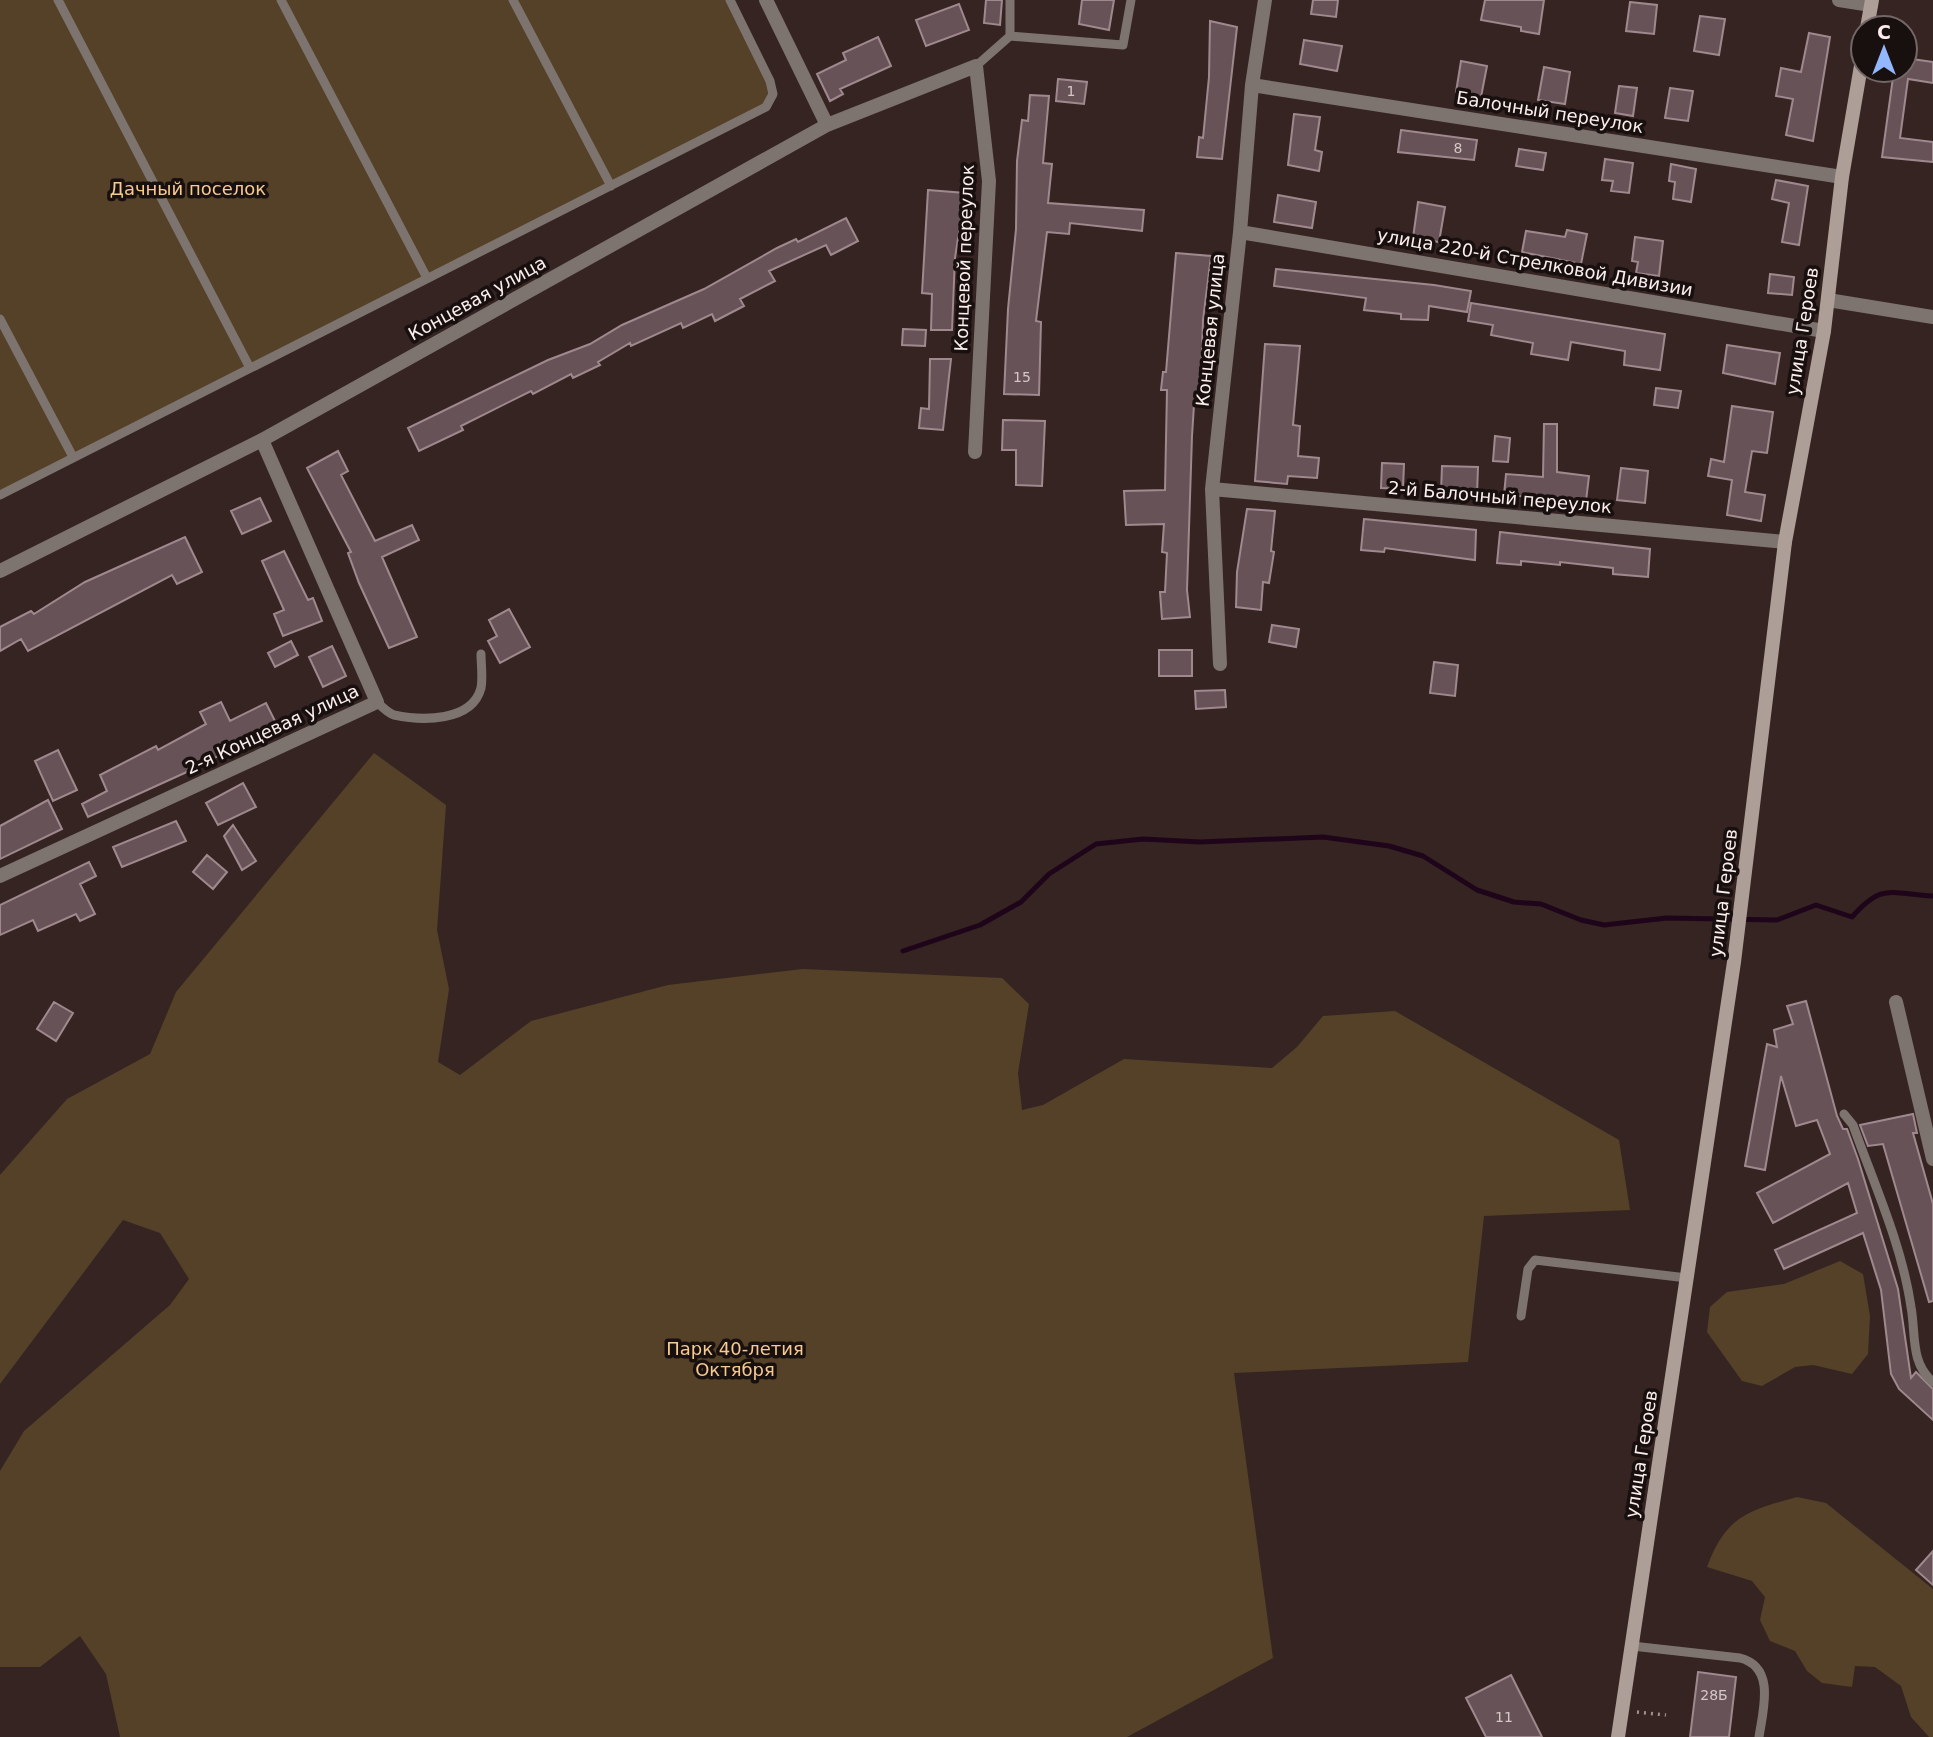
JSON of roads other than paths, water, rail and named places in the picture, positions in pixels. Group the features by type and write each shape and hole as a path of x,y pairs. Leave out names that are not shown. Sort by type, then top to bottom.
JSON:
{"street":[{"path":"766,0 827,125"},
{"name":"Концевая улица","path":"1220,664 1212,489 1240,232 1252,85 1265,0"},
{"path":"1839,0 1872,3"},
{"name":"Концевая улица","path":"0,571 262,440 827,125 976,66"},
{"name":"Концевой переулок","path":"975,452 989,181 976,66"},
{"name":"улица Героев","path":"1618,1737 1734,962 1785,542 1824,331 1842,177 1858,84"},
{"name":"Балочный переулок","path":"1252,85 1842,177"},
{"name":"улица 220-й Стрелковой Дивизии","path":"1240,232 1824,331"},
{"path":"1828,300 1933,317"},
{"name":"2-я Концевая улица","path":"0,876 377,702 262,440"},
{"name":"2-й Балочный переулок","path":"1212,489 1785,542"},
{"path":"1896,1002 1933,1159"}],"lane":[{"path":"58,0 250,368"},
{"path":"281,0 427,278"},
{"path":"513,0 611,186"},
{"path":"0,495 766,107 773,94 770,81 730,0"},
{"path":"1010,0 1010,36"},
{"path":"976,66 1010,36 1123,45 1131,0"},
{"path":"0,319 73,457"},
{"path":"377,702 392,715 437,718 460,713 472,703 481,688 481,654"},
{"path":"1844,1114 1853,1125 1894,1242 1911,1305 1917,1363 1933,1382"},
{"path":"1521,1316 1528,1269 1535,1259 1687,1278"},
{"path":"1632,1646 1740,1658 1752,1663 1765,1684 1759,1737"}],"waterway":[{"path":"903,951 980,925 1021,902 1049,874 1096,844 1143,839 1200,842 1323,837 1389,846 1423,856 1477,890 1514,902 1541,904 1581,920 1604,925 1667,918 1777,920 1816,905 1852,917 1880,894 1933,896"}],"park label":[{"name":"Дачный поселок","path":"188,188"},
{"name":"Парк 40-летия Октября","path":"735,1358"}]}
